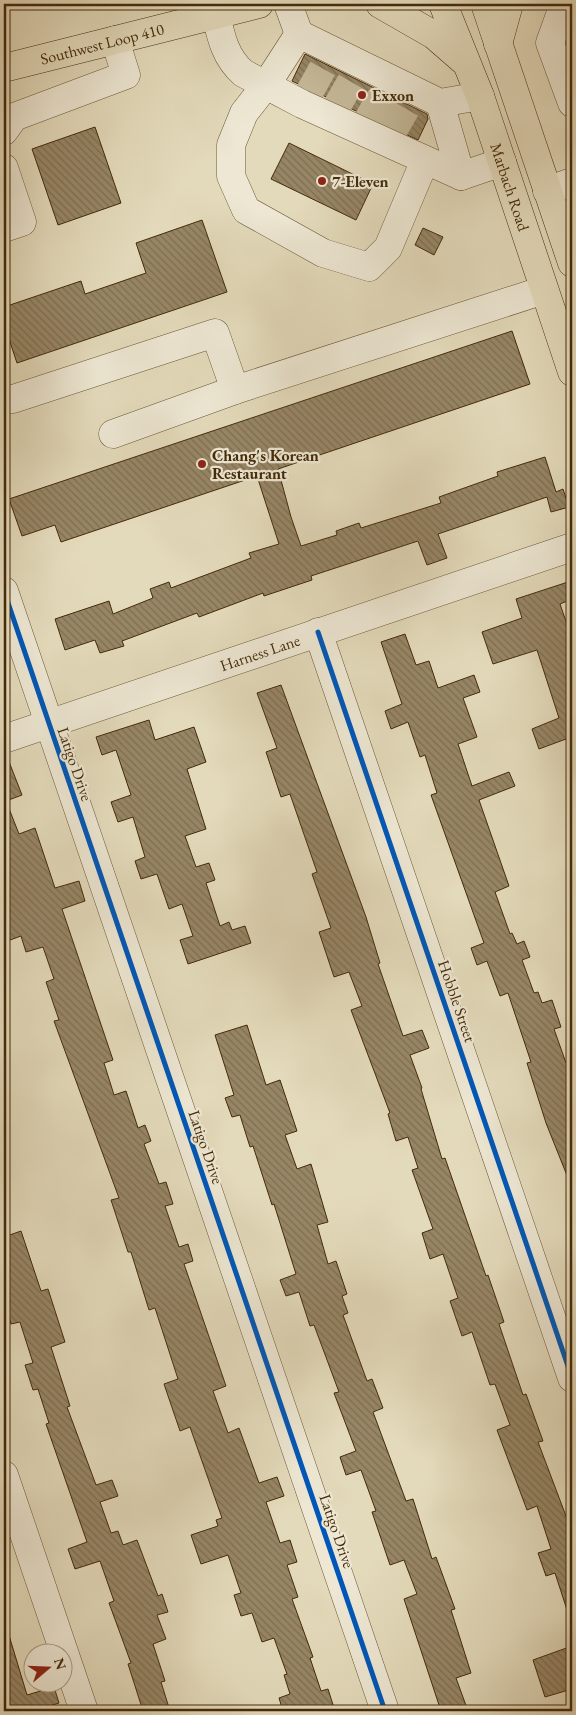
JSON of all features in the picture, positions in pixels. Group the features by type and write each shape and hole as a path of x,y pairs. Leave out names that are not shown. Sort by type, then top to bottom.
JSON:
{"main road":[{"path":"380,4 434,35 468,65"},
{"name":"Marbach Road","path":"443,4 480,96 572,372"},
{"name":"Marbach Road","path":"485,4 547,191 570,251"},
{"path":"498,44 509,4"},
{"name":"Southwest Loop 410","path":"4,68 249,5"}],"street":[{"path":"288,4 299,34 331,54 359,68 423,97 480,96"},
{"path":"564,4 550,43 572,104"},
{"path":"216,15 230,59 243,73 266,85 306,98 390,138 425,160 461,176 502,162"},
{"path":"299,34 266,85 244,113 231,145 231,176 246,210 323,253 368,267 388,248 425,160"},
{"path":"4,131 14,117 126,75 115,40"},
{"path":"423,97 461,176"},
{"path":"4,168 22,222 4,228"},
{"path":"547,191 572,182"},
{"path":"112,434 235,390 544,290"},
{"path":"4,399 13,399 215,332 235,390"},
{"name":"Harness Lane","path":"4,739 572,547"},
{"name":"Latigo Drive","path":"4,591 385,1711"},
{"name":"Hobble Street","path":"318,632 572,1378"},
{"path":"4,1475 84,1711"}],"building":[{"name":"Exxon","path":"305,54 427,114 428,119 418,140 292,81"},
{"path":"95,127 121,203 58,225 32,149"},
{"name":"7-Eleven","path":"289,143 373,184 356,220 271,179"},
{"path":"202,220 227,292 17,363 4,324 4,307 81,281 85,294 146,273 136,243"},
{"path":"423,228 443,237 434,255 415,245"},
{"path":"512,331 530,384 278,469 291,517 301,546 337,535 336,531 359,523 361,528 441,503 439,497 498,476 497,472 545,457 556,492 563,489 569,507 551,512 547,497 438,534 447,558 427,565 418,541 311,576 312,580 264,596 263,593 199,617 197,613 122,641 124,646 100,653 95,640 65,650 55,619 109,601 113,614 153,598 150,589 169,582 171,588 251,558 249,553 279,544 257,476 61,542 55,525 22,536 9,499"},
{"path":"568,582 572,599 560,604 572,639 572,747 569,748 566,739 539,749 532,729 559,718 537,650 493,664 482,632 522,618 516,599"},
{"path":"405,634 416,665 429,661 438,688 474,675 480,692 463,698 477,737 458,744 472,786 509,772 515,786 479,800 509,886 495,892 510,934 512,933 517,944 524,941 530,957 522,960 534,993 538,992 542,1003 552,1000 561,1027 554,1029 566,1063 572,1061 572,1098 566,1100 572,1116 572,1188 546,1123 527,1063 531,1062 508,993 500,996 487,961 477,965 471,948 484,943 431,795 437,793 425,755 420,757 408,722 391,729 385,711 402,704 381,642"},
{"path":"281,685 366,917 380,963 378,964 403,1036 422,1030 429,1048 410,1055 422,1088 442,1159 445,1158 504,1322 499,1324 523,1395 526,1394 543,1441 538,1442 572,1532 572,1615 569,1616 555,1573 546,1576 538,1553 551,1549 537,1506 527,1510 497,1430 510,1425 495,1384 490,1385 472,1332 462,1336 450,1301 458,1298 443,1254 430,1259 422,1233 433,1229 412,1170 418,1168 408,1137 396,1141 388,1114 390,1113 351,1010 362,1006 349,972 334,977 319,932 331,928 312,874 317,872 290,794 281,797 266,752 277,748 257,693"},
{"path":"149,720 155,740 194,727 206,762 187,769 206,829 185,836 196,867 209,863 215,880 206,883 220,926 229,922 232,930 245,926 251,943 188,964 180,940 193,936 182,904 169,909 157,874 141,879 135,861 145,857 133,817 118,822 111,802 131,795 116,750 102,755 96,737"},
{"path":"4,754 6,754 22,795 6,801 19,834 35,828 55,888 79,881 85,901 62,909 113,1060 104,1063 114,1095 126,1091 138,1128 145,1125 151,1141 144,1144 159,1184 166,1182 173,1204 165,1206 179,1247 188,1244 193,1261 184,1264 226,1386 213,1391 228,1433 239,1428 259,1483 277,1477 284,1496 266,1502 280,1543 290,1540 297,1562 287,1565 298,1597 292,1599 313,1657 310,1658 321,1691 328,1689 335,1711 283,1711 279,1698 290,1694 284,1675 287,1674 274,1638 262,1642 252,1613 241,1616 234,1595 241,1593 228,1555 201,1564 191,1535 218,1526 216,1520 222,1518 190,1427 180,1431 164,1384 178,1379 155,1308 149,1310 131,1252 128,1252 111,1200 119,1198 54,1021 59,1020 46,982 54,979 43,947 26,952 21,936 10,940 4,922"},
{"path":"247,1025 266,1085 280,1080 297,1131 285,1135 297,1169 311,1164 328,1222 317,1225 328,1264 336,1261 347,1294 342,1296 348,1313 343,1315 367,1381 372,1379 383,1408 373,1412 406,1501 413,1499 432,1559 436,1557 455,1609 451,1610 471,1673 456,1678 468,1711 441,1711 404,1599 417,1594 404,1560 390,1565 372,1512 376,1511 361,1470 346,1475 340,1457 356,1451 334,1393 339,1392 314,1325 310,1326 299,1292 286,1296 280,1280 296,1274 253,1146 250,1147 240,1115 232,1117 225,1098 234,1095 215,1035"},
{"path":"21,1231 41,1291 48,1289 65,1342 51,1347 70,1406 67,1407 96,1485 112,1480 118,1496 100,1502 111,1533 118,1531 123,1545 137,1540 158,1596 162,1594 168,1612 157,1615 166,1639 153,1644 165,1681 161,1682 170,1711 143,1711 128,1664 131,1663 109,1603 114,1601 100,1561 75,1569 68,1549 87,1542 46,1424 49,1423 38,1389 33,1390 25,1365 33,1363 20,1322 11,1324 4,1301 4,1237"},
{"path":"8,1632 22,1678 22,1692 26,1692 27,1695 37,1692 56,1692 59,1703 34,1711 4,1711 4,1633"},
{"path":"572,1646 572,1689 545,1697 533,1660"}],"tunnel":[{"path":"309,93 329,57"},
{"path":"337,106 357,71"},
{"path":"367,121 388,85"},
{"path":"392,133 412,98"}],"cycle path":[{"path":"4,591 385,1711"},
{"path":"318,632 572,1378"}],"place":[{"name":"Exxon","path":"362,95"},
{"name":"7-Eleven","path":"322,181"},
{"name":"Chang's Korean Restaurant","path":"202,464"}]}
